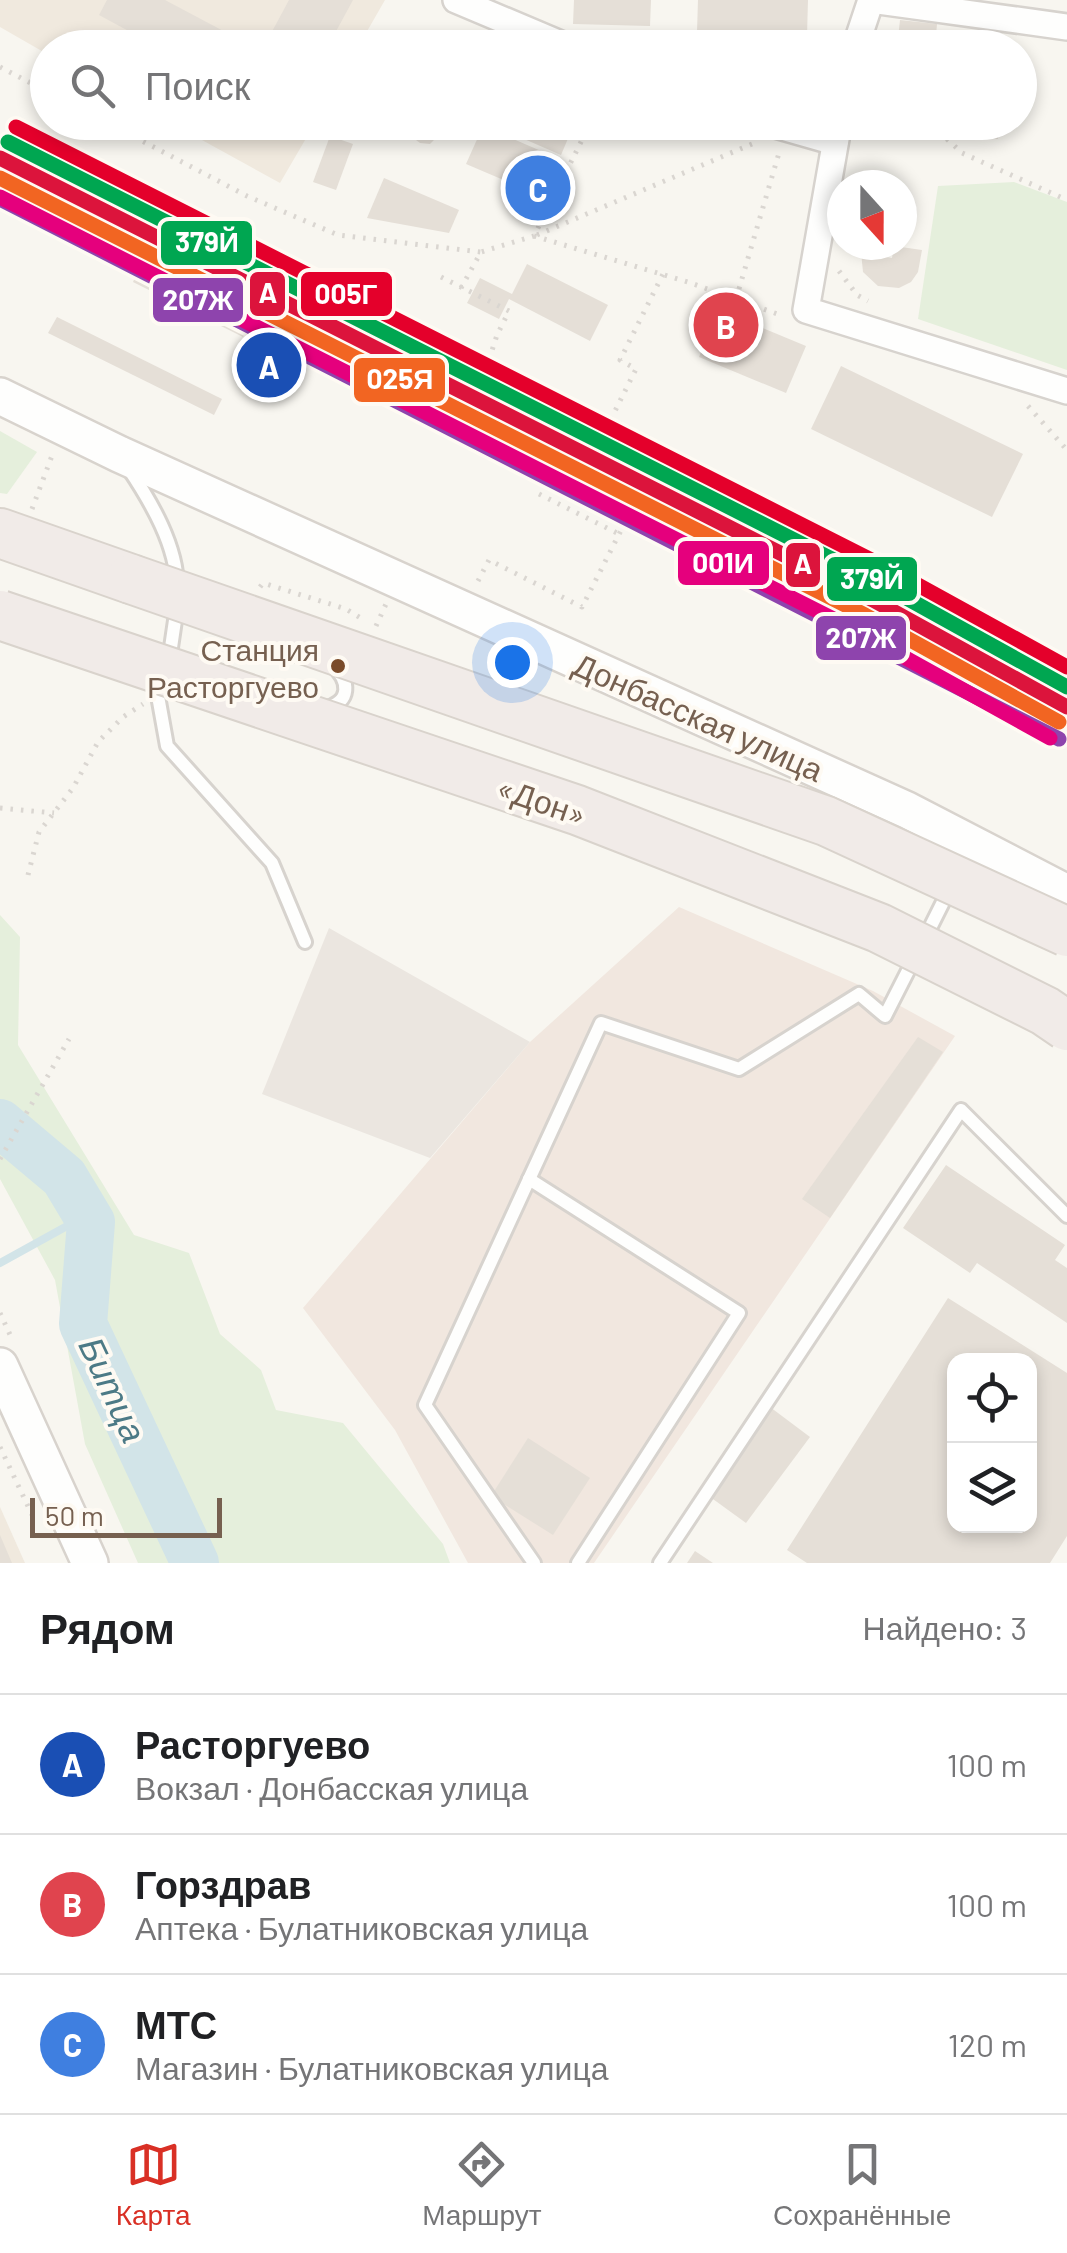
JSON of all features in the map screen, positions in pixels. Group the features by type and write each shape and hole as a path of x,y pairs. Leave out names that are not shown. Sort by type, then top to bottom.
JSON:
{"highway":[{"path":"10,536 826,822 1067,932"},
{"name":"«Дон»","path":"0,615 594,817 879,928 1067,1026"}],"street":[{"path":"456,0 527,30"},
{"path":"861,30 871,0 1067,26"},
{"path":"836,140 806,310 1067,391"},
{"name":"Донбасская улица","path":"0,396 889,802 1067,893"},
{"path":"0,1366 90,1563"}],"lane":[{"path":"120,454 143,490 177,566 177,618 170,660 158,696 167,746 272,863 305,942"},
{"path":"177,618 195,624"},
{"path":"170,660 320,710 336,706 347,690 336,667 318,662"},
{"path":"534,1563 425,1405 601,1023 739,1068 859,994 886,1016 972,844"},
{"path":"660,1563 961,1110 1067,1216"},
{"path":"529,1179 739,1313 578,1563"}],"path":[{"path":"0,67 30,83"},
{"path":"140,140 246,196 338,235 407,247 481,252 534,236 744,140"},
{"path":"534,236 582,140"},
{"path":"736,299 772,140"},
{"path":"948,140 962,153 1067,200"},
{"path":"461,288 481,252"},
{"path":"478,581 489,560 582,608 664,446 611,419 636,369 620,360 663,274"},
{"path":"441,277 509,311 496,335 485,372"},
{"path":"10,536 56,446"},
{"path":"539,494 619,534"},
{"path":"263,582 346,609"},
{"path":"376,626 390,594"},
{"path":"28,875 39,832 73,788 98,742 123,716 158,696"},
{"path":"0,808 54,813"},
{"path":"0,1158 69,1040"},
{"path":"0,1446 39,1530"}],"shaded area":[{"path":"0,0 385,0 368,30 30,30 30,44 0,27"},
{"path":"202,140 305,140 280,183"},
{"path":"679,907 873,991 955,1036 594,1563 468,1563 395,1430 303,1308 530,1042"},
{"path":"329,928 530,1042 430,1158 262,1094"},
{"path":"0,1507 25,1563 0,1563"}],"green space":[{"path":"1014,182 1067,202 1067,370 918,319 938,186"},
{"path":"0,431 37,452 7,494 0,493"},
{"path":"0,915 20,937 18,1045 134,1235 189,1253 220,1334 261,1370 276,1410 343,1423 443,1544 450,1563 138,1563 85,1444 55,1280 0,1179"}],"building":[{"path":"107,0 165,0 222,30 127,30 99,15"},
{"path":"289,0 353,0 337,30 273,30"},
{"path":"574,0 651,0 650,26 573,24"},
{"path":"698,0 808,0 807,30 697,30"},
{"path":"900,20 937,24 936,30 899,30"},
{"path":"329,140 353,144 336,190 313,182"},
{"path":"477,140 516,140 555,157 539,195 466,164"},
{"path":"526,140 567,140 561,155"},
{"path":"384,178 459,210 449,233 367,218"},
{"path":"917,249 922,250 918,272 911,282 899,288 878,286 863,272 862,260 917,260"},
{"path":"141,264 252,319 243,337 133,282"},
{"path":"527,264 608,305 590,341 509,299 499,319 467,303 480,278 512,294"},
{"path":"719,310 806,346 786,393 699,357"},
{"path":"57,317 222,399 214,415 48,333"},
{"path":"841,366 1023,454 992,517 811,429"},
{"path":"918,1037 943,1052 830,1218 802,1199"},
{"path":"946,1165 1065,1245 1055,1260 1067,1268 1067,1323 977,1263 970,1273 903,1228"},
{"path":"948,1298 1035,1353 947,1353 947,1533 1037,1533 1037,1354 1067,1373 1067,1536 1050,1563 807,1563 787,1550"},
{"path":"770,1407 810,1437 746,1523 706,1494"},
{"path":"528,1438 590,1478 553,1535 491,1496"},
{"path":"0,1535 12,1563 0,1563"},
{"path":"695,1551 713,1563 687,1563"}],"waterway":[{"name":"Битца","path":"0,1123 64,1177 91,1222 83,1324 195,1563"},
{"path":"0,1263 87,1215"}],"transit line":[{"name":"005Г","path":"16,127 30,134"},
{"name":"005Г","path":"42,140 889,569 1067,667"},
{"name":"379Й","path":"8,142 881,584 1067,687"},
{"name":"A","path":"0,158 873,600 1067,707"},
{"name":"025Я","path":"0,178 865,615 1059,722"},
{"name":"001И","path":"0,197 857,631 1050,738"},
{"name":"207Ж","path":"0,199 1059,739"}],"place":[{"name":"МТС","path":"538,188"},
{"name":"Горздрав","path":"726,325"},
{"name":"Расторгуево","path":"269,365"},
{"name":"Станция Расторгуево","path":"338,666"}]}
